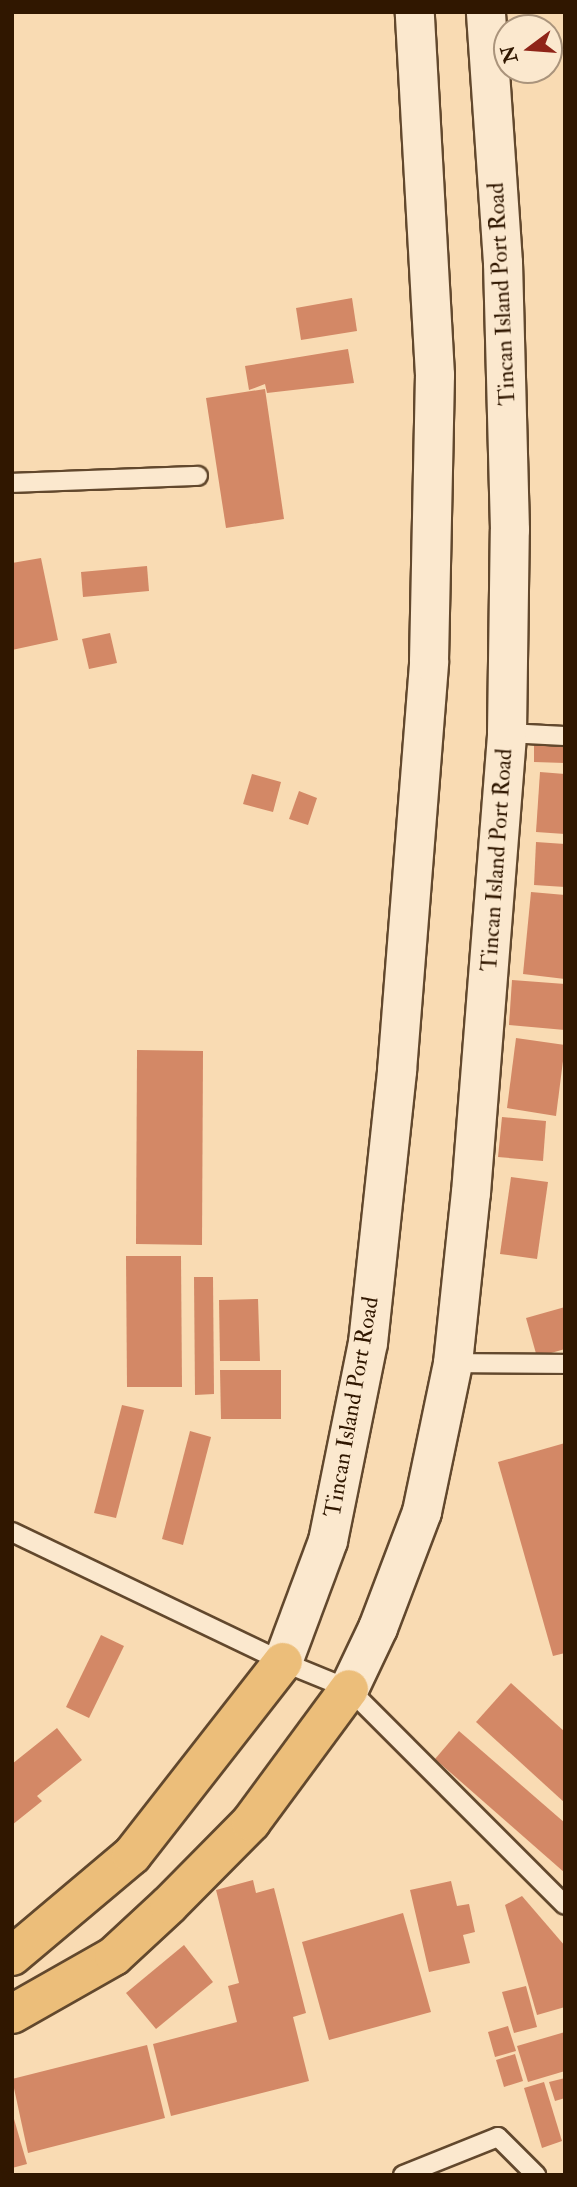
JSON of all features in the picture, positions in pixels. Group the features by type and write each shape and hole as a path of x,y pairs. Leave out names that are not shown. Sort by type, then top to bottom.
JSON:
{"highway":[{"path":"12,1956 132,1855 283,1662"},
{"path":"12,2014 114,1956 169,1905 251,1822 349,1689"}],"street":[{"name":"Tincan Island Port Road","path":"283,1662 328,1541 368,1343 397,1071 429,661 435,375 415,12"},
{"name":"Tincan Island Port Road","path":"349,1689 378,1628 422,1511 453,1363 507,733 510,530 507,362 486,12"}],"lane":[{"path":"12,483 198,476"},
{"path":"507,733 565,736"},
{"path":"453,1363 565,1364"},
{"path":"12,1532 283,1662 349,1689 565,1905"},
{"path":"403,2175 498,2137 536,2175"}],"building":[{"path":"352,298 357,331 301,340 296,308"},
{"path":"348,349 354,383 267,393 265,384 249,390 245,366"},
{"path":"265,389 284,519 226,528 206,398"},
{"path":"41,558 58,640 12,650 12,563"},
{"path":"147,566 149,591 83,597 81,572"},
{"path":"110,633 117,663 89,669 82,639"},
{"path":"534,737 565,738 565,763 534,762"},
{"path":"540,772 565,774 565,834 536,832"},
{"path":"252,774 281,782 273,812 243,804"},
{"path":"299,791 317,798 308,825 289,819"},
{"path":"536,842 565,844 565,887 534,885"},
{"path":"531,892 565,895 565,979 523,974"},
{"path":"512,980 565,984 565,1030 509,1025"},
{"path":"516,1038 565,1045 556,1116 507,1108"},
{"path":"137,1050 203,1051 202,1245 136,1244"},
{"path":"502,1117 546,1121 543,1161 498,1157"},
{"path":"511,1177 548,1182 537,1259 500,1254"},
{"path":"126,1256 181,1256 182,1387 127,1387"},
{"path":"194,1277 213,1277 214,1394 195,1395"},
{"path":"258,1299 260,1361 220,1361 219,1300"},
{"path":"565,1307 565,1349 537,1357 526,1318"},
{"path":"220,1370 281,1370 281,1419 221,1419"},
{"path":"122,1405 144,1410 116,1518 94,1513"},
{"path":"190,1431 211,1437 183,1545 162,1539"},
{"path":"565,1443 565,1653 553,1656 498,1462"},
{"path":"101,1635 124,1646 89,1718 66,1707"},
{"path":"511,1683 565,1732 565,1803 476,1722"},
{"path":"57,1728 82,1760 37,1796 42,1801 12,1825 12,1764"},
{"path":"459,1731 565,1823 565,1873 435,1759"},
{"path":"253,1880 256,1893 274,1888 306,2013 293,2017 309,2081 171,2116 153,2044 237,2022 228,1986 239,1983 216,1890"},
{"path":"451,1881 457,1906 469,1904 475,1932 463,1935 470,1963 429,1972 410,1890"},
{"path":"522,1896 565,1946 565,2007 537,2015 505,1905"},
{"path":"403,1913 431,2012 329,2040 302,1942"},
{"path":"184,1945 213,1982 156,2029 126,1993"},
{"path":"526,1986 537,2027 514,2033 502,1992"},
{"path":"508,2026 516,2051 495,2057 488,2032"},
{"path":"565,2032 565,2071 528,2082 517,2046"},
{"path":"147,2045 165,2118 28,2153 12,2079"},
{"path":"515,2054 523,2081 504,2087 496,2060"},
{"path":"565,2078 565,2098 555,2101 549,2082"},
{"path":"544,2082 562,2141 542,2148 524,2088"},
{"path":"12,2112 27,2164 12,2168"}]}
